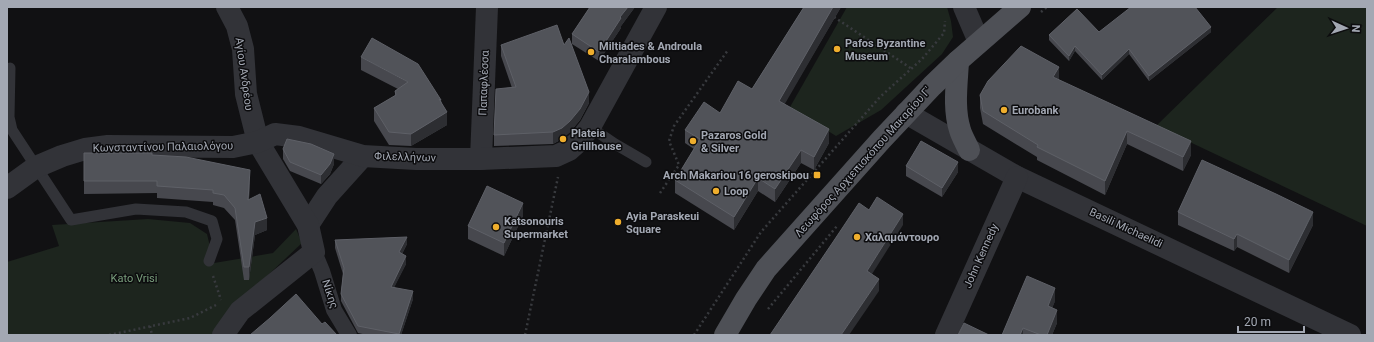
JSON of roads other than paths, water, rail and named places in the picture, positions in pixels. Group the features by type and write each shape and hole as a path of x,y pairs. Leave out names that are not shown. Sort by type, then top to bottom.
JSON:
{"main road":[{"name":"Λεωφόρος Αρχιεπισκόπου Μακαρίου Γ'","path":"726,335 746,299 766,269 882,139 958,61 1020,7"},
{"path":"958,61 956,100 957,117 960,131 969,150"}],"street":[{"name":"Αγίου Ανδρέου","path":"227,7 237,26 243,49 246,94 258,142 308,225 314,252"},
{"name":"Παπαφλέσσα","path":"481,159 487,7"},
{"path":"590,127 656,7"},
{"path":"964,7 979,42"},
{"name":"Basili Michaelidi","path":"906,113 1017,177 1350,335"},
{"name":"Φιλελλήνων","path":"258,142 275,134 290,135 363,156 416,159 481,159 560,154 578,142 590,127"},
{"name":"Κωνσταντίνου Παλαιολόγου","path":"7,188 36,167 62,156 85,149 114,146 233,147 258,142"},
{"path":"308,225 327,196 363,156"},
{"name":"John Kennedy","path":"946,335 1017,177"},
{"path":"222,335 240,311 314,252"},
{"name":"Νίκης","path":"314,252 322,271 334,310 349,335"}],"lane":[{"path":"10,68 9,117 12,130 71,220 136,209 186,212 212,221 217,239 209,261"},
{"path":"590,127 646,162"}],"place":[{"name":"Pafos Byzantine Museum","path":"837,49"},
{"name":"Miltiades & Androula Charalambous","path":"591,52"},
{"name":"Eurobank","path":"1004,110"},
{"name":"Plateia Grillhouse","path":"563,139"},
{"name":"Pazaros Gold & Silver","path":"693,141"},
{"name":"Arch Makariou 16 geroskipou","path":"817,175"},
{"name":"Loop","path":"716,191"},
{"name":"Ayia Paraskeui Square","path":"618,222"},
{"name":"Katsonouris Supermarket","path":"496,227"},
{"name":"Χαλαμάντουρο","path":"857,237"}],"park label":[{"name":"Kato Vrisi","path":"134,278"}]}
